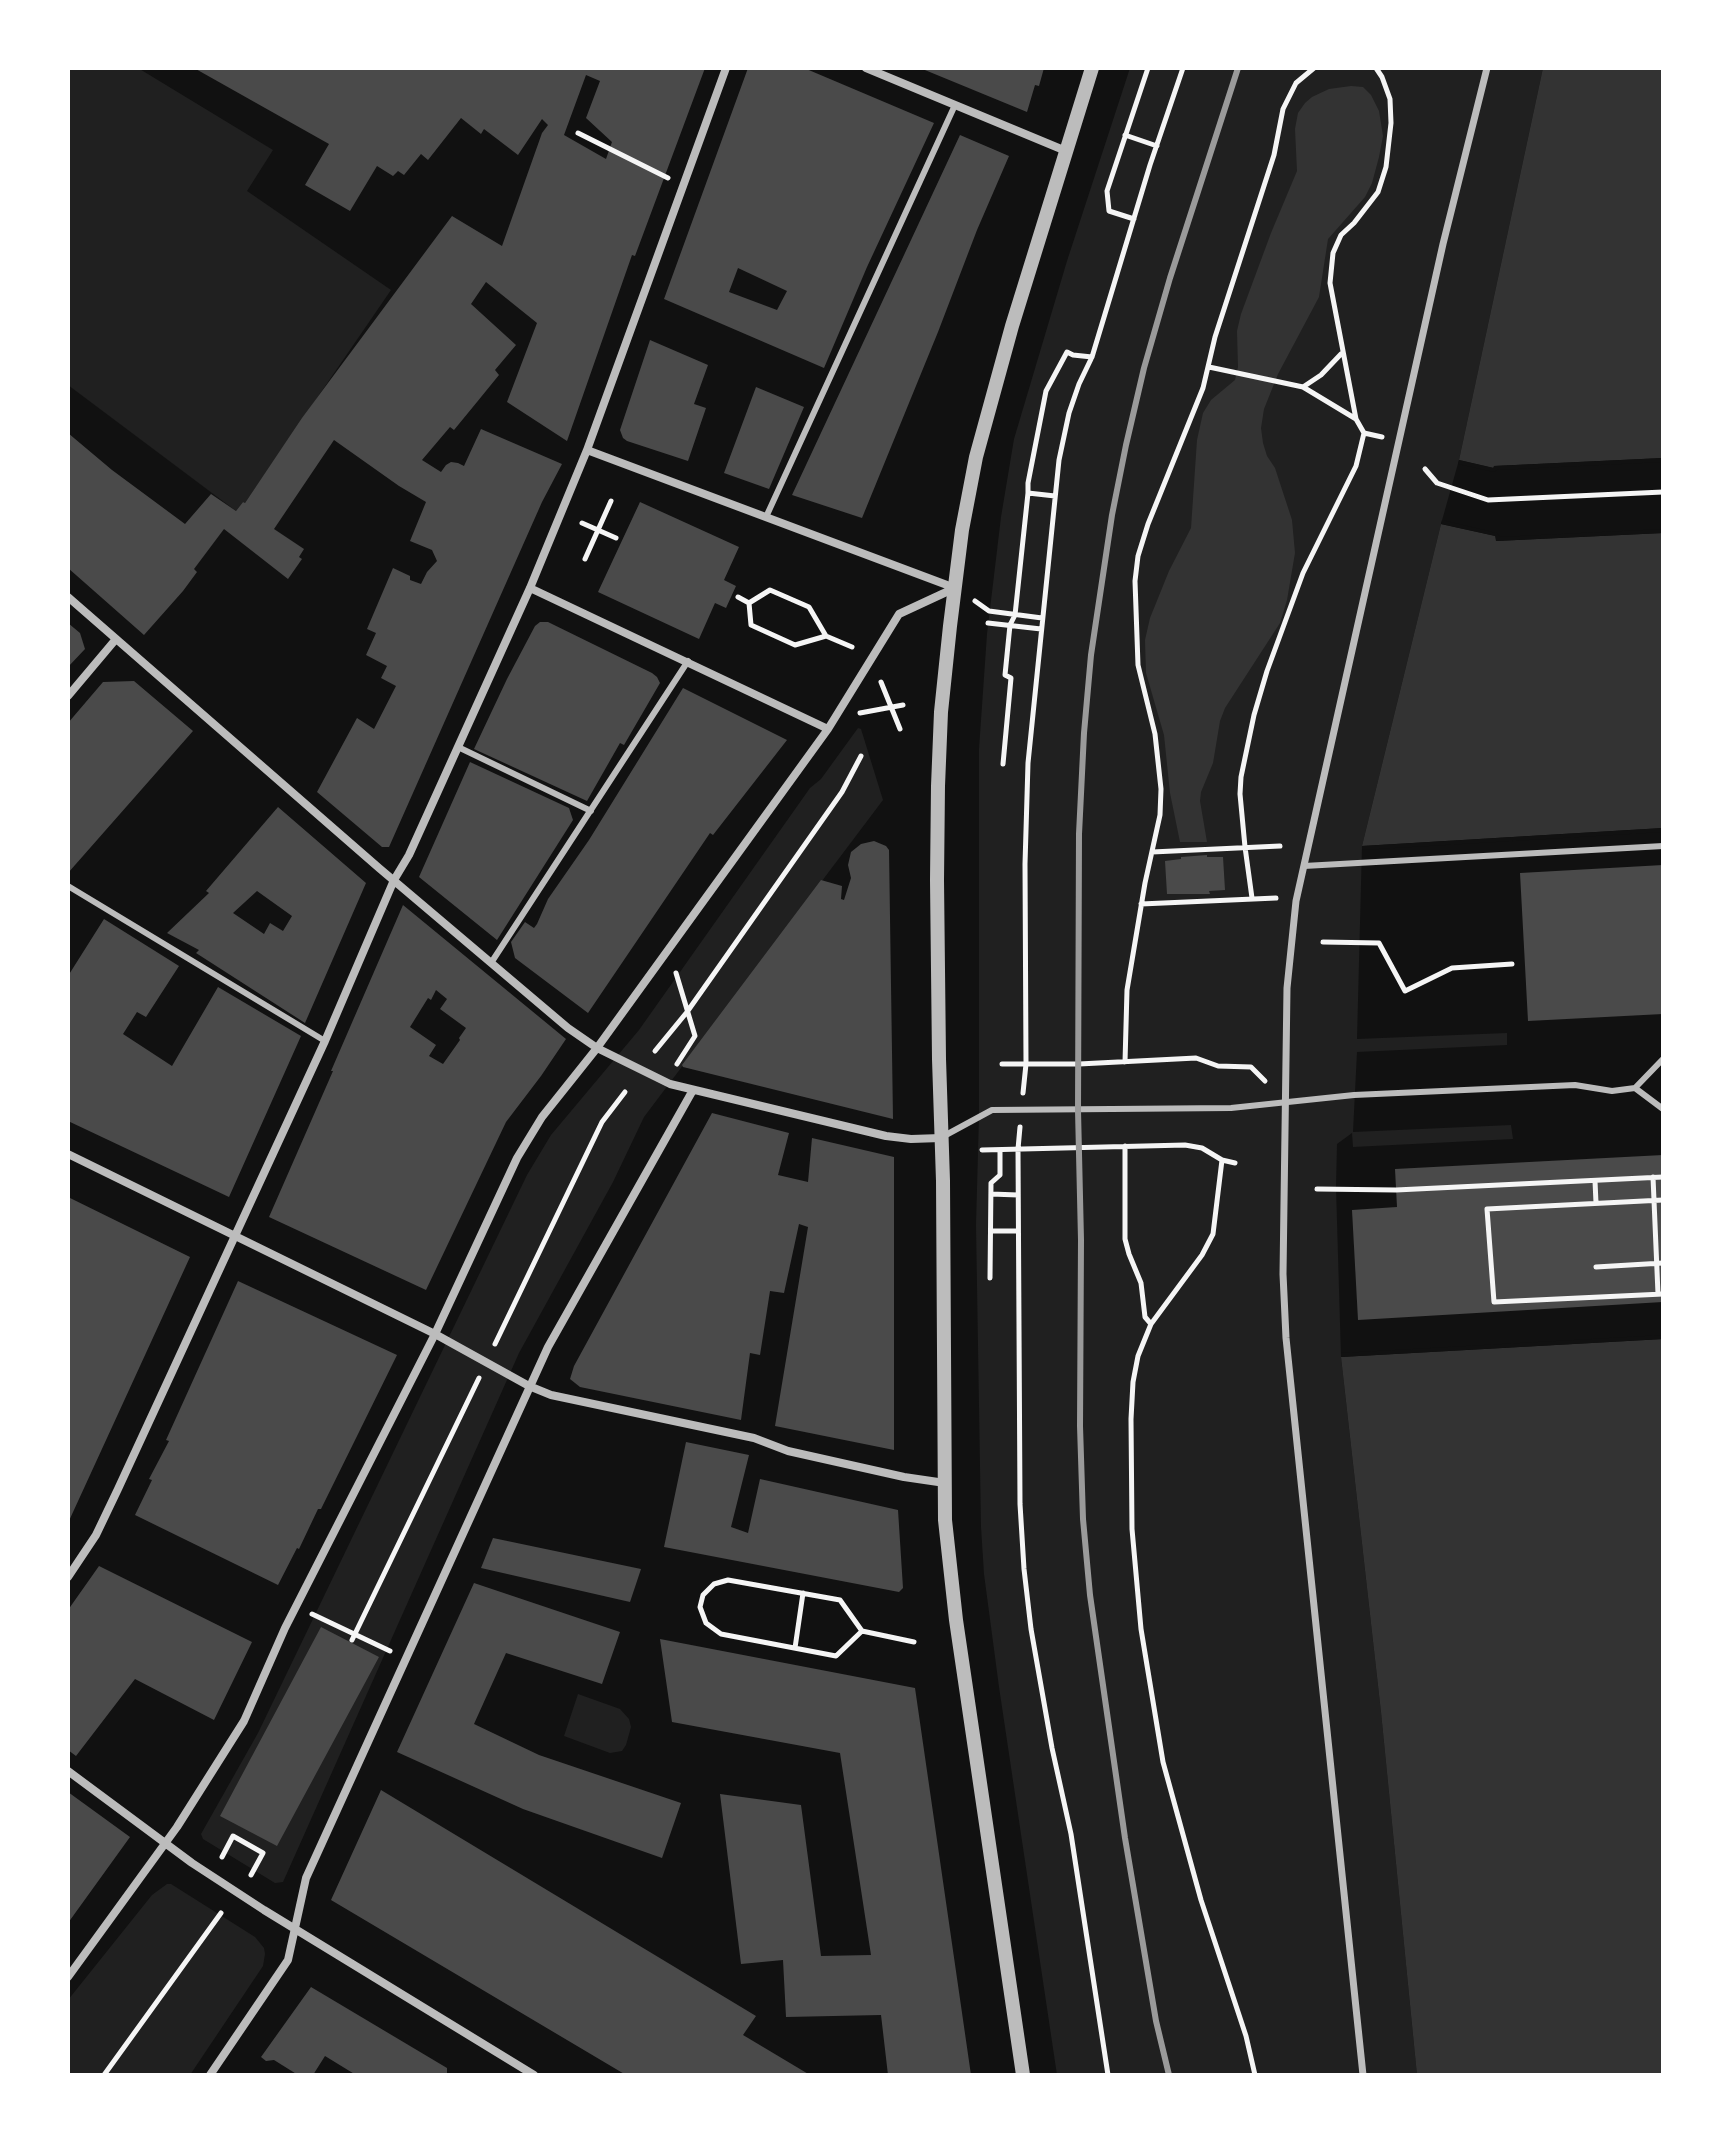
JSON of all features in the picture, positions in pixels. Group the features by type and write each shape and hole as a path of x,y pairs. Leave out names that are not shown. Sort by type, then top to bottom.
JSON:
{"street":[{"path":"68,1577 96,1535 530,588 587,450 726,68"},
{"path":"866,68 1066,151"},
{"path":"1023,2075 954,1605 945,1520 938,786 941,712 962,530 976,457 1012,326 1092,68"},
{"path":"1363,2075 1286,1338 1283,1274 1289,964 1296,901 1443,244 1487,68"},
{"path":"587,450 956,588"},
{"path":"530,588 828,729"},
{"path":"68,1977 166,1843 244,1721 285,1628 435,1334 517,1158 542,1117 597,1048 828,729 899,614 956,588"},
{"path":"68,597 491,963 568,1028 597,1048 670,1084 886,1136 941,1138"},
{"path":"68,696 116,639"},
{"path":"210,2075 288,1960 306,1878 529,1386 693,1090"},
{"path":"68,1154 435,1334 551,1395 754,1438 788,1451 904,1477 945,1483"},
{"path":"68,1771 192,1863 534,2075"}],"lane":[{"path":"766,517 955,105"},
{"path":"491,963 688,661"},
{"path":"458,747 591,811"},
{"path":"1304,866 1663,846"},
{"path":"68,886 325,1041"},
{"path":"941,1138 992,1110 1231,1108 1354,1095 1575,1085 1612,1091 1635,1088 1663,1059"},
{"path":"1635,1088 1663,1109"}],"path":[{"path":"1134,219 1109,211 1107,191 1148,68"},
{"path":"1024,1074 1029,745 1059,460 1069,413 1092,357 1183,68"},
{"path":"1125,1062 1127,990 1160,815 1161,789 1155,734 1138,665 1135,581 1138,556 1203,388 1223,311 1274,155 1283,109 1296,83 1314,68"},
{"path":"1252,898 1240,794 1259,700 1303,573 1356,466 1364,433 1356,419 1330,283 1333,253 1341,235 1378,192 1386,167 1391,123 1390,99 1376,68"},
{"path":"578,133 668,178"},
{"path":"1125,135 1157,146"},
{"path":"1003,764 1011,678 1005,675 1010,625 1015,615 1028,483 1046,391 1067,352 1092,357"},
{"path":"1303,387 1321,375 1342,353"},
{"path":"1209,367 1303,387 1356,419"},
{"path":"1364,433 1398,441"},
{"path":"1425,469 1437,483 1488,500 1663,492"},
{"path":"1028,493 1055,496"},
{"path":"585,559 611,501"},
{"path":"582,523 616,538"},
{"path":"749,603 770,590 809,607 826,636 852,647"},
{"path":"738,597 749,603"},
{"path":"749,603 751,625 795,645 826,636"},
{"path":"989,611 1042,618"},
{"path":"988,623 1041,629"},
{"path":"880,680 900,729"},
{"path":"859,713 903,705"},
{"path":"655,1051 687,1012 842,792 861,756"},
{"path":"1152,852 1280,846"},
{"path":"1141,904 1276,898"},
{"path":"1323,942 1379,943 1405,991 1452,968 1512,964"},
{"path":"676,972 695,1036 677,1064"},
{"path":"1002,1064 1196,1058 1218,1066 1246,1066 1255,1070"},
{"path":"354,1637 602,1122 625,1092"},
{"path":"1125,1146 1125,1239 1141,1283 1145,1317 1151,1324"},
{"path":"982,1150 1194,1146 1235,1163"},
{"path":"1018,1149 1020,1504 1027,1597 1071,1834 1108,2075"},
{"path":"990,1278 991,1183 1000,1175 1000,1150"},
{"path":"1222,1160 1215,1224 1208,1245 1151,1324 1141,1347 1133,1382 1130,1465 1134,1561 1146,1670 1163,1762 1201,1900 1246,2036 1255,2075"},
{"path":"1653,1177 1654,1200 1660,1263 1661,1294 1494,1302 1487,1209 1654,1200 1663,1200"},
{"path":"1317,1189 1396,1190 1663,1177"},
{"path":"1595,1181 1596,1203"},
{"path":"991,1194 1018,1195"},
{"path":"991,1231 1018,1231"},
{"path":"1596,1267 1660,1263"},
{"path":"862,1631 836,1656 721,1634 706,1623 700,1607 703,1595 714,1584 728,1580 840,1600 862,1631 914,1642"},
{"path":"795,1648 803,1593"},
{"path":"311,1614 390,1652"},
{"path":"222,1857 233,1836 263,1853 251,1875"},
{"path":"104,2075 221,1913"}],"shaded area":[{"path":"68,68 138,68 273,150 247,191 391,290 245,503 236,511 68,385"},
{"path":"1130,68 1543,68 1459,460 1362,846 1357,1039 1507,1033 1507,1045 1357,1052 1353,1132 1511,1125 1513,1139 1353,1147 1352,1133 1337,1144 1341,1357 1381,1712 1417,2075 1057,2075 999,1687 981,1527 976,1225 979,749 987,634 1014,439 1067,261"},
{"path":"1543,68 1663,68 1663,458 1494,468 1459,460"},
{"path":"1363,87 1379,111 1383,136 1379,157 1365,197 1328,239 1319,297 1278,374 1264,409 1261,428 1267,456 1275,468 1292,520 1295,553 1287,600 1280,623 1225,708 1220,721 1213,763 1200,801 1207,842 1180,842 1170,793 1164,735 1146,673 1145,640 1150,618 1169,571 1191,528 1197,440 1203,413 1211,400 1235,380 1238,367 1237,331 1241,314 1297,171 1295,129 1298,113 1312,97 1329,89"},
{"path":"1441,524 1496,536 1496,541 1663,533 1663,828 1362,846"},
{"path":"858,728 861,729 883,800 644,1117 613,1182 519,1353 283,1882 275,1883 203,1839 201,1834 258,1733 527,1175 551,1135 639,1030 810,788 821,779"},
{"path":"1663,1339 1663,2075 1417,2075 1381,1712 1341,1357"},
{"path":"578,1694 620,1709 629,1719 631,1727 622,1751 610,1753 564,1736"},
{"path":"167,1884 255,1937 264,1948 263,1966 190,2075 68,2075 68,2000 152,1895"}],"pier":[{"path":"1663,458 1663,462 1494,472 1458,464 1459,460 1493,468"},
{"path":"1442,520 1497,533 1500,537 1663,529 1663,533 1496,541 1495,536 1441,524"},
{"path":"1663,828 1663,832 1362,850 1362,846"},
{"path":"1663,1335 1663,1339 1341,1357 1341,1353"}],"building":[{"path":"194,68 705,68 635,256 632,255 567,441 507,402 537,323 486,282 471,304 516,345 495,370 499,375 477,402 454,430 450,427 422,460 441,472 451,462 464,466 481,429 562,464 542,502 389,847 382,847 317,792 357,718 374,729 396,686 381,678 387,666 366,655 376,633 367,629 393,568 421,584 437,561 432,550 410,541 426,502 334,440 274,529 304,549 299,557 302,559 288,579 224,529 194,569 197,572 183,591 144,635 68,568 68,433 185,524 211,494 236,511 245,503 302,418 452,216 502,246 542,133 548,125 542,119 518,155 484,129 481,134 461,118 428,160 421,154 404,175 398,171 393,176 377,166 350,211 305,185 329,144","holes":["586,75 600,81 586,118 612,142 606,159 564,135"]},
{"path":"748,68 804,68 934,123 824,368 664,299","holes":["738,268 787,291 777,310 729,292"]},
{"path":"920,68 1044,68 1027,112"},
{"path":"960,135 1009,156 862,518 792,495"},
{"path":"650,340 708,365 694,404 706,408 688,461 627,441 620,430"},
{"path":"756,387 804,407 769,489 724,473"},
{"path":"640,502 739,547 724,580 736,586 726,608 715,603 699,639 598,592"},
{"path":"540,622 548,622 652,673 660,683 624,745 620,743 587,801 474,749 507,679"},
{"path":"68,623 80,633 85,649 68,667"},
{"path":"134,681 193,731 68,873 68,723 103,682"},
{"path":"683,688 787,740 713,835 710,833 588,1013 515,958 511,942 525,922 534,928 537,924 548,899 589,840"},
{"path":"470,762 569,808 573,820 497,940 419,877"},
{"path":"278,807 366,883 305,1023 196,953 199,950 167,933 209,893 206,891","holes":["257,891 292,916 283,931 270,923 264,934 233,913"]},
{"path":"874,841 889,850 893,1119 683,1067 821,880 842,886 841,899 844,900 851,878 848,865 851,852 861,844"},
{"path":"1207,855 1223,857 1225,890 1209,891 1210,894 1167,894 1165,861"},
{"path":"1663,865 1663,1014 1528,1021 1520,873"},
{"path":"403,905 566,1039 506,1122 426,1290 269,1217","holes":["436,990 447,999 440,1009 466,1028 443,1064 429,1056 436,1045 410,1027"]},
{"path":"104,919 179,966 146,1017 137,1012 123,1034 172,1066 218,987 301,1036 229,1197 68,1121 68,976"},
{"path":"712,1113 789,1133 778,1175 808,1182 812,1138 894,1157 894,1450 775,1426 808,1227 799,1224 784,1293 770,1291 760,1355 750,1353 741,1420 580,1387 570,1379 574,1366"},
{"path":"1663,1155 1663,1302 1358,1320 1352,1210 1397,1207 1395,1169"},
{"path":"68,1197 190,1257 68,1523"},
{"path":"238,1281 397,1355 321,1509 318,1509 278,1585 135,1515"},
{"path":"686,1442 749,1455 731,1527 748,1533 760,1479 898,1510 903,1588 899,1592 664,1547"},
{"path":"493,1538 641,1569 630,1602 481,1568"},
{"path":"99,1566 252,1642 214,1720 135,1679 76,1756 68,1750 68,1610"},
{"path":"474,1583 620,1632 602,1684 506,1653 474,1724 539,1755 681,1803 662,1858 523,1809 397,1752"},
{"path":"321,1627 379,1657 277,1846 220,1816"},
{"path":"660,1639 915,1688 971,2075 888,2075 881,2015 786,2017 783,1960 741,1964 720,1794 801,1805 821,1956 871,1955 840,1753 672,1722"},
{"path":"381,1790 756,2016 743,2035 810,2075 626,2075 331,1900"},
{"path":"68,1792 130,1837 68,1923"},
{"path":"311,1987 447,2068 447,2075 356,2075 325,2056 313,2075 298,2075 274,2060 266,2061 261,2057"}],"railway":[{"path":"1169,2075 1156,2021 1125,1838 1090,1595 1083,1519 1078,1110 1079,834 1091,655 1126,445 1170,278 1238,68"}]}
